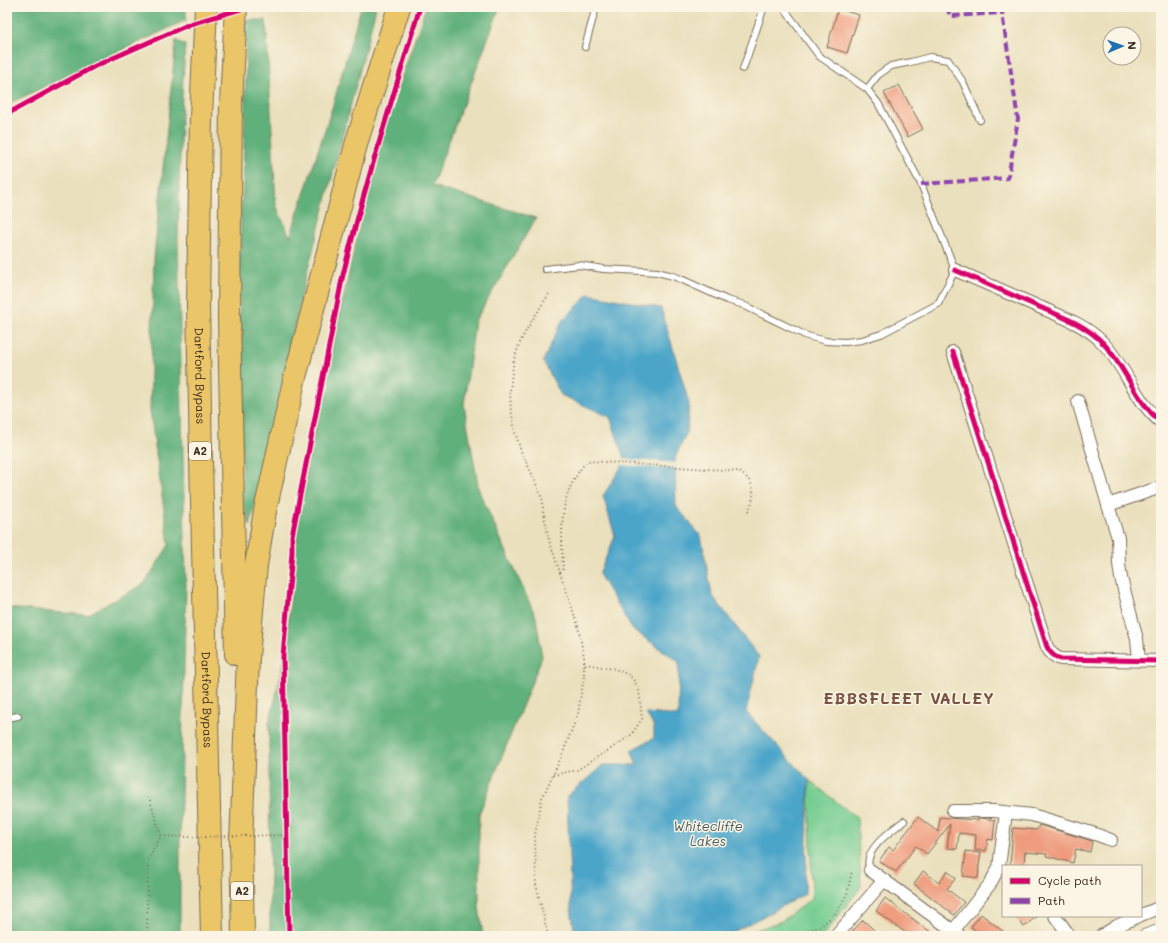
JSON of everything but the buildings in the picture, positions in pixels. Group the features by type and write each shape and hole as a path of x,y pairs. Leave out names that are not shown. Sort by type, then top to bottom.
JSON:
{"highway":[{"name":"Dartford Bypass","path":"206,7 198,304 212,865 212,936"},
{"name":"A2","path":"236,7 231,103 229,317 243,936"},
{"name":"A2","path":"241,839 248,657 256,565 265,511 294,381 352,157 399,7"}],"street":[{"path":"956,270 1088,330 1109,349 1142,402 1161,422"},
{"path":"953,352 1049,651 1061,659 1161,661"},
{"path":"1078,401 1118,538 1121,578 1137,639 1140,660"},
{"path":"1108,505 1161,487"},
{"path":"953,811 994,811 1032,815 1111,840"},
{"path":"870,870 957,934 1001,868 1006,813"},
{"path":"836,936 884,880"},
{"path":"1142,915 1161,907"},
{"path":"1056,917 1066,932"},
{"path":"1101,936 1117,926 1138,917"},
{"path":"1144,936 1161,930"}],"lane":[{"path":"585,47 596,7"},
{"path":"743,68 764,7"},
{"path":"545,269 579,265 603,269 643,271 673,276 727,300 740,304 807,336 826,341 846,342 862,340 881,334 938,304 956,270 921,184 910,170 878,103 866,89 818,56 783,7"},
{"path":"866,89 878,75 891,66 930,57 948,60 963,82 980,120"},
{"path":"7,718 18,716"},
{"path":"870,870 868,863 871,853 878,842 889,831 904,821"}],"path":[{"path":"548,936 536,884 535,835 542,798 560,760 578,714 584,676 584,654 580,633 549,540 543,510 543,501 532,474 520,451 515,432 510,390 514,359 521,340 549,294"},
{"path":"560,573 563,569 562,532 566,496 573,481 588,461 738,471 751,483 754,492 754,498 748,514"},
{"path":"553,775 577,770 612,748 631,735 642,719 639,690 633,679 627,674 615,669 584,664"},
{"path":"147,936 148,860 161,836 149,797"},
{"path":"287,827 288,842"},
{"path":"161,836 189,837 288,835"},
{"path":"793,936 821,926 837,912 847,894 852,871"}],"green space":[{"path":"7,7 186,7 186,20 10,103 7,98"},
{"path":"361,7 376,8 304,285 250,526 243,502 239,280 243,186 246,20 266,20 276,205 290,237 332,108"},
{"path":"426,7 500,7 432,186 536,218 475,321 464,405 479,491 536,617 542,657 479,814 479,906 483,936 270,936 269,724 285,657 300,502 326,375 377,148"},
{"path":"176,40 185,45 181,114 178,240 186,586 180,841 180,936 7,936 7,608 87,615 144,584 169,545 150,410 154,257"},
{"path":"809,780 857,818 861,887 823,936 739,936 782,921 812,898"}],"water":[{"name":"Whitecliffe Lakes","path":"589,294 661,308 689,403 687,432 675,458 676,506 701,536 712,595 759,657 746,712 809,780 805,894 726,936 575,936 571,909 567,796 603,765 637,765 631,750 654,738 654,727 646,713 678,716 679,662 632,629 599,574 615,536 603,496 625,461 610,417 561,395 543,361 562,321"}],"pier":[{"path":"622,459 677,463 678,469 620,465 623,461"}],"marked path":[{"path":"946,7 951,16 1002,13"},
{"path":"921,184 1008,178 1018,119 1002,13 1005,7"}],"cycle path":[{"path":"7,114 95,66 190,24 248,7"},
{"path":"289,936 283,656 292,553 292,536 342,279 369,176 420,7"},
{"path":"955,270 1063,317 1096,336 1111,352 1144,404 1161,422"},
{"path":"953,352 1049,651 1054,656 1061,659 1161,661"}],"district":[{"name":"EBBSFLEET VALLEY","path":"909,698"}]}
